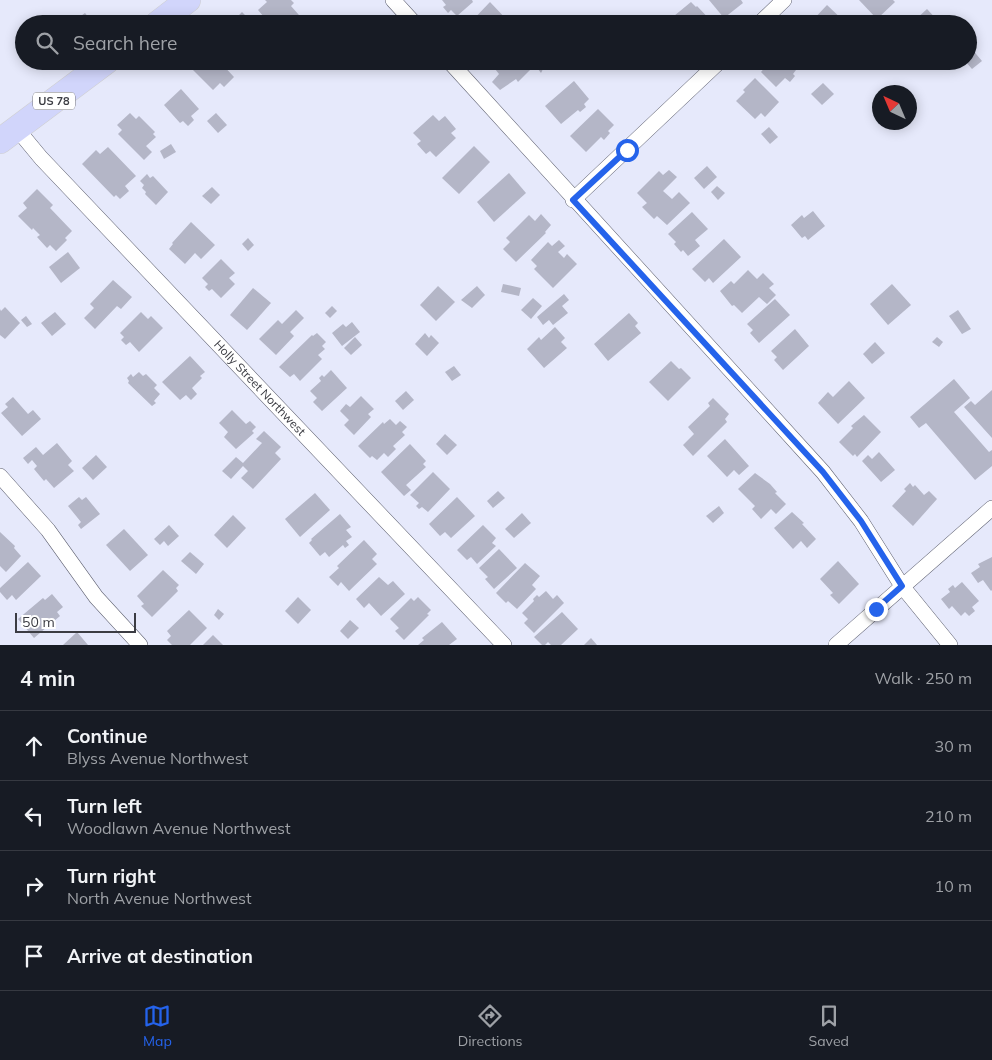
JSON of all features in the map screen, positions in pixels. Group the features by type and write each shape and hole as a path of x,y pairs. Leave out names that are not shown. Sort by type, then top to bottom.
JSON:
{"main road":[{"path":"169,15 188,0"},
{"name":"US 78","path":"9,135 95,70"}],"street":[{"path":"393,0 407,15"},
{"path":"768,15 784,0"},
{"path":"456,70 823,472 861,521 902,586 950,645"},
{"path":"573,200 710,70"},
{"name":"Holly Street Northwest","path":"9,135 40,158 504,645"},
{"path":"0,476 48,530 96,597 140,645"},
{"path":"836,645 992,508"}],"building":[{"path":"265,0 291,0 294,3 291,6 299,15 262,15 258,10 267,2"},
{"path":"442,0 472,0 473,2 458,15 451,10 448,13 443,7 446,5"},
{"path":"709,0 741,0 743,3 728,15 722,15"},
{"path":"859,0 893,0 895,2 881,15 873,15"},
{"path":"490,2 502,15 478,15"},
{"path":"691,2 706,15 675,15"},
{"path":"827,5 838,15 818,15"},
{"path":"927,9 933,15 920,15"},
{"path":"977,55 982,61 977,65"},
{"path":"193,70 227,70 234,77 224,87 220,83 213,90"},
{"path":"496,70 530,70 518,82 516,79 500,90 492,82 499,74"},
{"path":"763,70 796,70 793,74 795,76 790,82 785,78 776,87 761,72"},
{"path":"755,78 779,102 765,117 761,113 755,119 736,101 745,92 743,90"},
{"path":"574,81 589,99 584,104 586,107 580,112 578,110 561,124 545,106"},
{"path":"823,83 834,94 822,105 811,94"},
{"path":"181,89 199,109 191,116 194,120 188,126 183,121 180,123 164,105"},
{"path":"598,109 614,125 608,131 610,133 604,140 601,137 586,152 570,136"},
{"path":"130,113 136,119 139,116 155,132 153,134 156,137 146,146 152,152 144,160 118,134 122,130 117,125"},
{"path":"216,113 227,125 218,133 207,121"},
{"path":"433,115 439,121 445,116 456,129 451,133 456,138 436,157 430,151 426,154 417,144 421,141 413,133"},
{"path":"769,127 778,137 770,144 761,134"},
{"path":"171,144 176,152 164,159 160,151"},
{"path":"474,146 490,162 459,194 442,178"},
{"path":"108,147 136,176 125,186 129,191 120,199 116,195 114,197 82,164 96,150 100,154"},
{"path":"707,166 717,177 704,189 694,178"},
{"path":"669,170 677,177 663,191 672,199 679,192 690,203 667,225 657,216 654,219 642,207 647,203 637,193 659,171 663,175"},
{"path":"509,173 526,193 494,222 477,202"},
{"path":"147,174 150,178 153,176 168,192 156,205 142,188 144,185 140,181"},
{"path":"717,186 725,193 718,200 711,192"},
{"path":"212,187 220,195 211,204 202,196"},
{"path":"37,189 53,205 50,208 72,231 65,238 67,240 56,251 50,245 47,248 37,237 40,235 18,216 27,208 23,203"},
{"path":"813,211 825,226 808,240 805,236 802,238 791,225 802,215 804,218"},
{"path":"692,212 708,229 695,240 700,246 688,256 683,250 681,252 674,244 676,242 668,234"},
{"path":"541,214 551,225 546,233 516,262 503,249 510,242 506,238 529,215 535,221"},
{"path":"191,222 215,245 201,259 195,253 185,264 169,249"},
{"path":"248,238 254,245 248,251 242,244"},
{"path":"724,239 741,257 713,283 709,278 705,282 692,269"},
{"path":"559,240 565,246 558,252 564,258 567,254 577,264 553,288 534,269 537,266 531,260 548,242 552,246"},
{"path":"68,252 80,268 61,283 49,267"},
{"path":"221,259 235,273 229,278 235,284 221,298 212,289 209,291 205,287 208,284 202,278"},
{"path":"748,270 757,279 763,273 774,284 769,288 776,295 767,304 759,297 742,313 734,305 732,306 720,291 731,281 734,284"},
{"path":"113,280 132,297 121,309 117,306 95,329 84,318 94,308 90,304"},
{"path":"503,284 521,288 519,296 501,292"},
{"path":"892,284 911,305 888,325 870,304"},
{"path":"438,286 455,302 436,321 420,305"},
{"path":"477,286 485,295 472,308 461,300"},
{"path":"253,288 271,303 247,330 230,315"},
{"path":"564,294 569,300 562,306 568,313 553,325 549,320 543,325 537,317"},
{"path":"533,298 542,306 531,319 521,310"},
{"path":"775,299 790,315 759,343 750,333 753,330 747,324"},
{"path":"332,306 337,311 330,318 325,313"},
{"path":"5,307 20,323 5,339 0,335 0,309 1,311"},
{"path":"296,310 304,318 290,332 294,336 276,355 259,339 278,320 282,324"},
{"path":"958,310 971,329 962,334 949,316"},
{"path":"55,312 66,324 52,336 41,323"},
{"path":"141,312 148,319 151,316 163,328 139,352 130,342 126,345 121,340 124,337 120,333"},
{"path":"629,313 638,323 635,326 641,333 608,361 594,344"},
{"path":"26,316 32,324 27,327 21,320"},
{"path":"352,322 360,332 342,346 332,333 343,324 346,327"},
{"path":"555,327 565,338 561,342 567,348 544,368 527,349 539,337 541,340"},
{"path":"795,329 809,346 783,370 774,360 777,357 771,351"},
{"path":"317,333 326,342 322,346 325,349 318,355 322,359 300,381 294,374 290,377 279,367 312,335"},
{"path":"425,333 429,338 431,335 439,343 427,356 415,344"},
{"path":"355,337 362,345 351,355 344,348"},
{"path":"937,337 943,342 939,347 932,342"},
{"path":"875,342 885,353 872,364 863,354"},
{"path":"190,356 205,372 192,388 197,394 191,400 186,395 180,400 162,382"},
{"path":"671,361 691,378 668,401 649,382"},
{"path":"454,366 461,375 452,381 445,372"},
{"path":"331,370 347,388 322,411 313,402 317,398 310,391 321,381 319,378 322,375 324,377"},
{"path":"139,372 143,376 146,374 157,385 154,388 160,394 154,401 156,403 152,406 128,383 127,378 131,374 133,377"},
{"path":"954,379 970,398 954,412 989,452 992,450 992,466 975,480 926,423 919,428 910,417"},
{"path":"849,381 865,398 838,424 818,403 828,392 833,397"},
{"path":"992,390 992,438 964,407 971,401 975,405"},
{"path":"406,391 414,400 403,410 395,401"},
{"path":"361,396 374,409 368,414 371,417 354,435 344,425 349,420 340,411 346,404 350,407"},
{"path":"13,397 28,414 33,410 41,419 22,436 1,413 8,407 5,404"},
{"path":"713,398 729,414 725,419 727,422 693,456 683,445 694,434 688,427 710,406 708,403"},
{"path":"232,410 246,424 250,421 256,427 252,431 254,433 236,449 224,437 228,432 219,423"},
{"path":"864,415 881,432 857,457 855,454 853,456 839,442 853,428 851,426"},
{"path":"390,419 396,425 400,421 407,427 402,432 405,435 393,446 396,449 388,457 384,453 377,460 372,456 370,458 358,446 383,422 384,424"},
{"path":"264,431 281,447 275,453 281,459 253,489 241,478 248,471 243,466 231,479 222,471 236,457 243,463 262,443 256,439"},
{"path":"445,434 457,445 447,455 436,444"},
{"path":"725,439 749,466 739,475 734,470 727,477 707,456"},
{"path":"57,443 72,461 68,465 74,471 54,488 46,479 44,481 34,469 37,466 32,460 28,464 23,458 36,447 43,455"},
{"path":"410,444 426,461 423,464 426,467 406,485 411,490 404,496 381,472"},
{"path":"879,452 895,470 881,482 862,461 868,455 872,459"},
{"path":"96,455 107,467 93,480 82,468"},
{"path":"433,472 450,489 428,512 422,507 419,509 416,506 419,503 410,495"},
{"path":"755,473 770,484 777,492 775,493 786,504 776,514 771,509 761,519 752,509 755,506 738,489"},
{"path":"910,483 913,487 915,485 924,495 929,491 937,499 913,526 892,506 906,491 904,489"},
{"path":"498,491 505,498 493,508 487,501"},
{"path":"315,493 330,510 300,537 285,519"},
{"path":"79,497 82,500 86,497 100,514 81,529 78,525 81,522 68,506"},
{"path":"457,497 475,516 451,538 445,532 440,536 429,524"},
{"path":"719,506 724,513 713,523 706,516"},
{"path":"792,512 804,523 802,524 816,539 807,548 801,541 793,549 774,528"},
{"path":"522,513 531,523 514,538 505,529"},
{"path":"340,514 351,527 346,530 352,537 346,541 349,545 345,548 343,545 329,557 325,552 320,556 309,543 311,539"},
{"path":"233,515 246,528 227,548 214,535"},
{"path":"169,525 179,536 168,546 164,541 160,545 154,539"},
{"path":"483,525 496,538 492,543 496,546 477,564 471,557 467,560 457,550"},
{"path":"124,529 148,555 130,571 106,545"},
{"path":"0,532 15,546 14,548 21,556 6,572 0,566"},
{"path":"364,540 377,554 372,559 377,564 349,591 341,582 338,586 329,577 339,568 337,566"},
{"path":"499,549 517,568 494,589 485,579 488,577 479,568"},
{"path":"190,552 204,564 196,574 181,561"},
{"path":"992,557 991,591 983,580 978,583 971,573 980,567 978,564"},
{"path":"838,561 859,584 839,604 830,595 833,593 820,579"},
{"path":"28,562 41,576 16,600 12,595 7,600 0,592 0,588"},
{"path":"525,563 540,576 532,585 536,589 517,609 508,601 506,603 496,593"},
{"path":"163,570 179,585 176,588 178,591 152,617 141,606 144,604 137,596"},
{"path":"379,577 388,585 393,581 405,594 381,616 369,603 364,608 356,599"},
{"path":"962,582 979,601 972,607 975,611 969,616 965,612 961,616 952,606 949,609 941,599 950,592 948,589 953,585 955,588"},
{"path":"546,591 553,599 557,595 564,603 534,633 524,623 528,619 522,613 534,601 533,599 537,595 539,597"},
{"path":"52,594 63,607 57,612 60,616 34,638 18,619 43,598 45,600"},
{"path":"298,597 311,610 298,624 285,611"},
{"path":"418,597 431,610 427,614 429,615 404,640 395,631 399,628 390,619 411,598 414,601"},
{"path":"218,609 224,614 219,620 214,615"},
{"path":"189,610 207,628 190,645 172,645 167,640 171,636 167,631"},
{"path":"562,612 578,629 561,645 551,645 548,642 542,645 534,637"},
{"path":"350,620 359,628 348,639 340,631"},
{"path":"442,622 457,639 449,645 418,645 424,640 422,638"},
{"path":"77,632 88,645 63,645"},
{"path":"213,635 223,645 203,645"},
{"path":"591,638 597,645 584,645"}],"route":[{"path":"627,150 573,200 823,472 861,521 902,586 876,609"}]}
